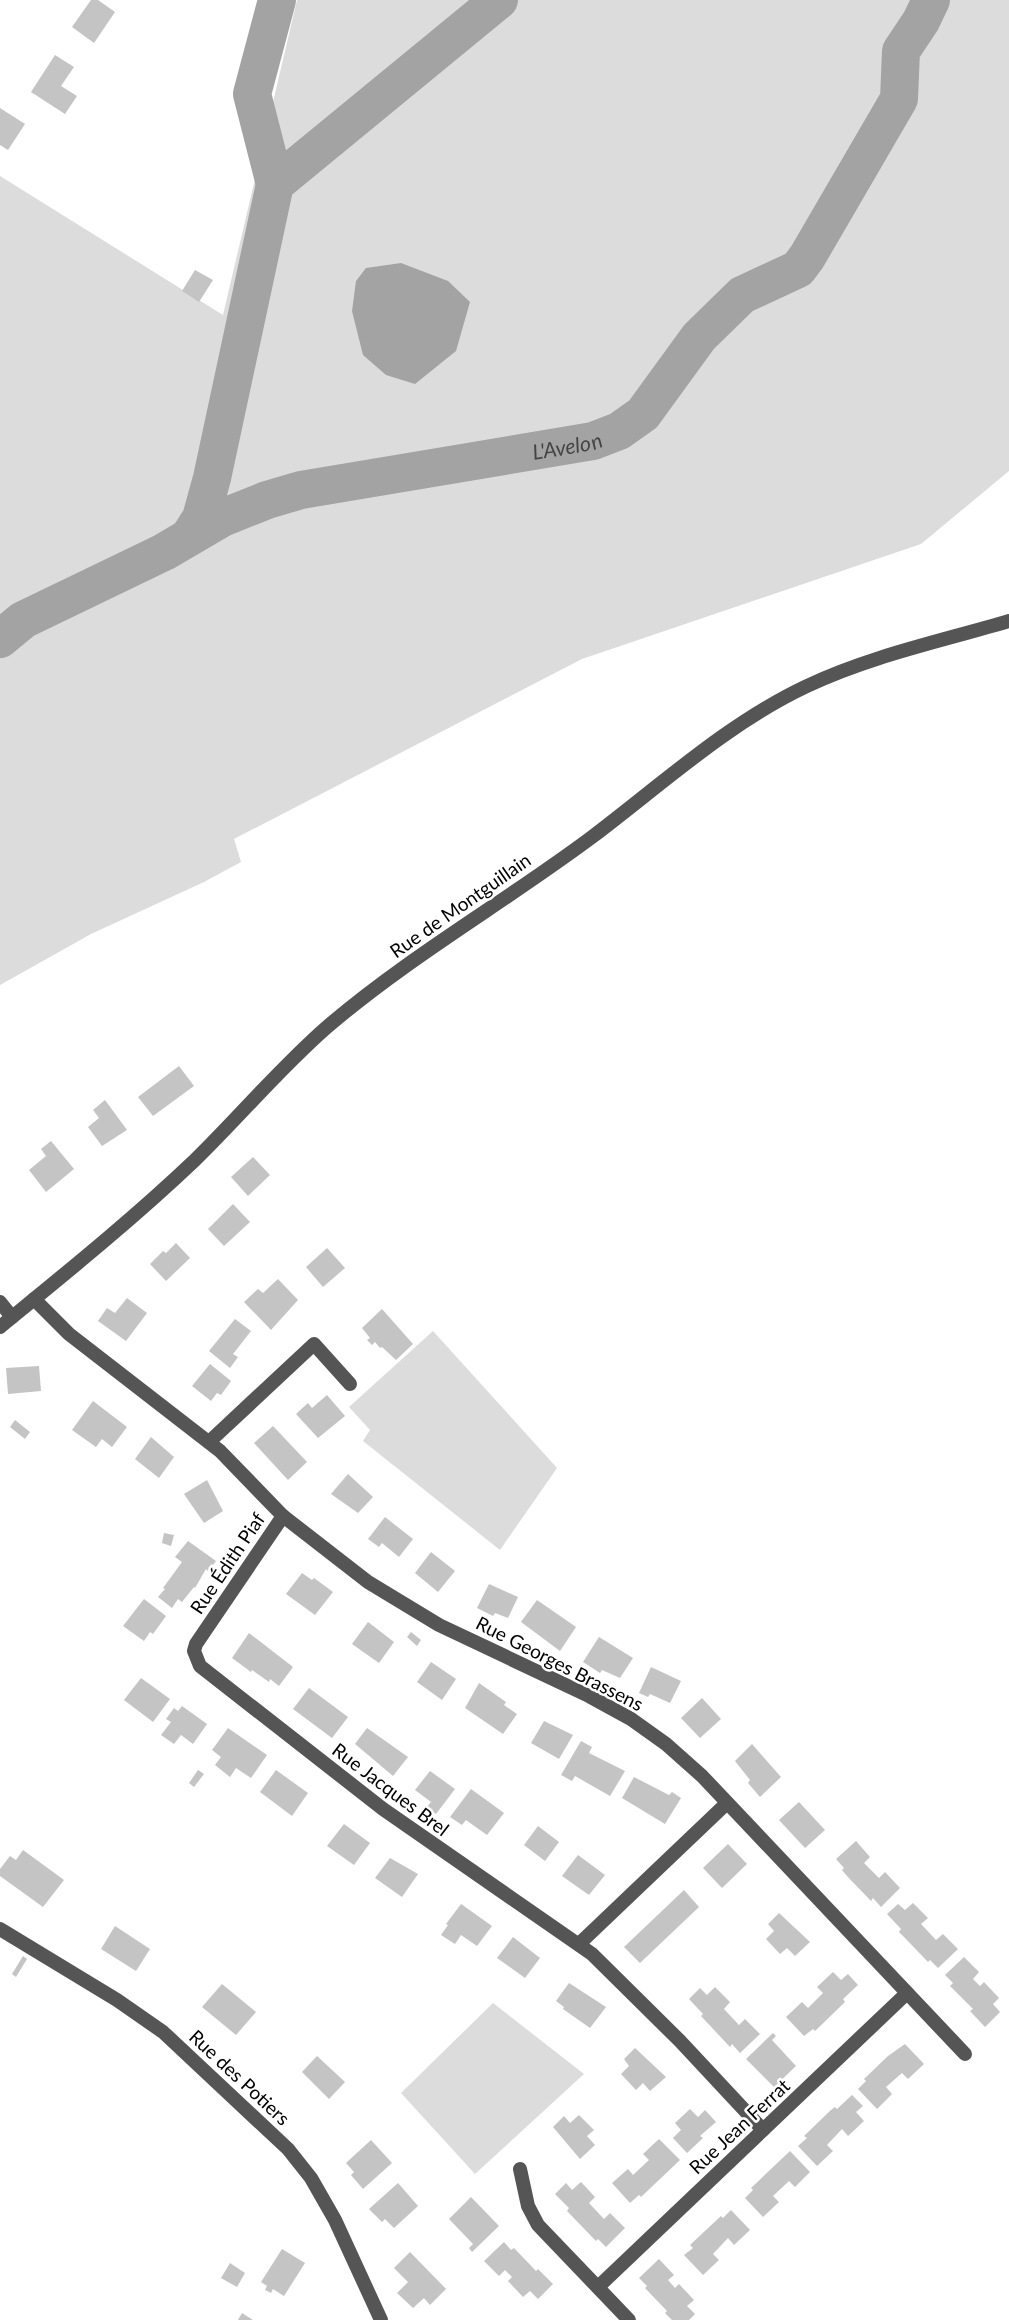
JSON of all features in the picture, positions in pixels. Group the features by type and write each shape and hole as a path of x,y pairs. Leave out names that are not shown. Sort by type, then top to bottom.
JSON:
{"street":[{"name":"Rue de Montguillain","path":"6,1322 150,1202 307,1045 345,1012 415,960 583,844 746,722 778,701 856,666 1009,621"},
{"name":"Rue Édith Piaf","path":"34,1299 69,1334 209,1442 283,1516 201,1636 194,1651"},
{"path":"0,1302 6,1322"},
{"path":"209,1442 314,1344 350,1384"},
{"name":"Rue Georges Brassens","path":"283,1516 368,1581 419,1613 631,1719 675,1751 907,1993"},
{"name":"Rue Jacques Brel","path":"194,1651 195,1658 205,1672 383,1809 579,1944 616,1976 763,2130"},
{"path":"579,1944 727,1803"},
{"name":"Rue des Potiers","path":"0,1929 117,2000 163,2032 288,2149 312,2178 335,2220 381,2320"},
{"path":"907,1993 965,2054"},
{"name":"Rue Jean Ferrat","path":"597,2287 907,1993"},
{"path":"520,2169 528,2206 534,2218 629,2320"}],"shaded area":[{"path":"297,0 1009,0 1009,471 921,544 582,659 234,839 241,862 91,934 0,985 0,176 223,315"},
{"path":"401,263 448,281 470,302 456,351 415,384 386,375 363,355 352,311 356,281 366,268"},
{"path":"433,1331 557,1468 500,1550 363,1441 370,1430 349,1407"},
{"path":"493,2003 584,2074 475,2174 401,2093"}],"building":[{"path":"91,0 98,0 115,12 94,43 72,27"},
{"path":"55,55 74,67 61,86 77,96 65,114 31,92"},
{"path":"0,108 25,124 8,150 0,145"},
{"path":"195,270 213,280 199,302 182,291"},
{"path":"179,1066 194,1086 153,1116 138,1097"},
{"path":"105,1100 127,1130 102,1146 88,1127 99,1118 93,1110"},
{"path":"51,1141 74,1169 46,1192 29,1170 46,1156 41,1149"},
{"path":"253,1157 270,1175 248,1196 231,1177"},
{"path":"233,1204 250,1222 224,1246 208,1229"},
{"path":"176,1243 190,1258 166,1281 150,1264"},
{"path":"327,1248 345,1268 323,1287 306,1267"},
{"path":"278,1279 298,1300 271,1330 244,1302 258,1289 263,1293"},
{"path":"127,1298 147,1313 126,1341 98,1321 107,1308 115,1313"},
{"path":"382,1309 413,1344 396,1360 375,1342 372,1345 362,1328"},
{"path":"235,1319 251,1331 233,1354 238,1357 230,1368 209,1351"},
{"path":"210,1364 231,1381 221,1395 217,1393 211,1401 192,1386"},
{"path":"39,1366 41,1391 8,1394 6,1368"},
{"path":"327,1395 345,1416 318,1438 296,1414 308,1403 312,1408"},
{"path":"93,1401 127,1427 112,1447 102,1439 96,1447 72,1430"},
{"path":"15,1420 30,1432 25,1439 10,1427"},
{"path":"273,1426 307,1462 288,1480 254,1443"},
{"path":"151,1437 174,1457 159,1478 135,1459"},
{"path":"348,1474 373,1497 358,1513 331,1494"},
{"path":"207,1480 223,1511 204,1523 184,1494"},
{"path":"385,1517 413,1539 399,1557 382,1543 379,1547 368,1539"},
{"path":"164,1533 174,1535 171,1546 162,1543"},
{"path":"188,1541 216,1561 208,1571 206,1569 195,1588 182,1602 178,1599 172,1608 158,1597 182,1562 175,1557"},
{"path":"431,1552 455,1571 438,1592 415,1573"},
{"path":"302,1573 333,1592 315,1615 286,1594"},
{"path":"489,1584 518,1597 508,1618 495,1613 493,1616 477,1608"},
{"path":"144,1599 166,1616 153,1634 150,1632 144,1641 123,1626"},
{"path":"537,1600 576,1627 560,1651 521,1622"},
{"path":"368,1622 394,1642 379,1663 352,1644"},
{"path":"411,1632 421,1640 417,1646 407,1637"},
{"path":"249,1633 293,1667 279,1686 252,1670 251,1672 232,1658"},
{"path":"599,1637 633,1658 620,1678 602,1670 600,1673 583,1662"},
{"path":"431,1662 456,1679 442,1700 417,1682"},
{"path":"651,1667 681,1681 670,1703 650,1694 648,1697 639,1693"},
{"path":"141,1678 170,1699 153,1722 124,1700"},
{"path":"479,1683 506,1702 504,1705 517,1714 503,1734 465,1708"},
{"path":"309,1688 348,1717 332,1738 293,1709"},
{"path":"702,1698 721,1719 700,1738 681,1718"},
{"path":"182,1706 207,1724 193,1744 181,1735 174,1744 161,1735 171,1722 166,1719 174,1708 178,1711"},
{"path":"544,1721 573,1735 559,1759 531,1743"},
{"path":"228,1728 267,1755 251,1778 236,1768 230,1777 215,1765 221,1757 212,1750"},
{"path":"367,1728 408,1757 393,1776 355,1744"},
{"path":"581,1741 592,1747 589,1753 625,1771 610,1796 575,1776 572,1781 561,1775"},
{"path":"752,1744 781,1777 760,1797 735,1761"},
{"path":"198,1770 204,1774 194,1787 189,1783"},
{"path":"276,1770 308,1793 292,1816 260,1792"},
{"path":"430,1771 455,1789 436,1814 427,1807 431,1802 415,1790"},
{"path":"634,1777 669,1795 672,1792 681,1798 665,1824 622,1798"},
{"path":"471,1789 504,1813 487,1835 466,1820 462,1825 450,1817"},
{"path":"799,1802 825,1830 805,1848 779,1820"},
{"path":"344,1824 370,1843 354,1865 327,1846"},
{"path":"538,1826 559,1842 545,1861 524,1845"},
{"path":"856,1841 870,1857 864,1863 879,1878 885,1872 900,1888 881,1907 873,1898 871,1901 847,1876 836,1859"},
{"path":"728,1844 747,1864 722,1888 703,1868"},
{"path":"23,1850 64,1880 43,1907 0,1876 0,1869 10,1856 16,1860"},
{"path":"578,1855 605,1875 589,1895 562,1876"},
{"path":"390,1858 418,1874 402,1897 375,1878"},
{"path":"684,1890 699,1907 640,1963 624,1947"},
{"path":"913,1903 928,1918 921,1924 936,1940 943,1934 958,1949 938,1968 930,1960 928,1962 899,1932 901,1929 887,1914 898,1904 905,1910"},
{"path":"461,1904 492,1926 477,1946 461,1935 455,1944 441,1935"},
{"path":"779,1913 810,1942 795,1956 787,1948 780,1954 766,1939 774,1931 768,1924"},
{"path":"115,1926 150,1949 136,1971 101,1949"},
{"path":"513,1937 540,1958 525,1978 497,1958"},
{"path":"23,1956 27,1959 16,1977 12,1974"},
{"path":"964,1957 979,1972 973,1979 980,1986 984,1982 999,1998 993,2004 1000,2012 985,2027 970,2011 973,2009 950,1986 953,1983 945,1975"},
{"path":"833,1972 841,1980 848,1974 858,1985 843,1999 845,2002 815,2031 813,2029 804,2036 786,2017 802,2002 808,2008 823,1993 817,1987"},
{"path":"569,1983 606,2007 590,2028 556,2001"},
{"path":"222,1984 256,2012 236,2035 202,2007"},
{"path":"715,1987 730,2002 724,2009 739,2025 745,2019 760,2034 740,2053 732,2044 730,2047 689,1999 700,1988 707,1995"},
{"path":"773,2033 776,2036 772,2040 796,2066 774,2087 746,2059"},
{"path":"905,2044 924,2064 908,2079 902,2073 886,2087 892,2094 877,2109 858,2089 866,2081 864,2079 888,2056"},
{"path":"635,2048 666,2077 650,2091 643,2083 636,2090 621,2074 629,2066 624,2059"},
{"path":"317,2056 345,2082 329,2099 302,2072"},
{"path":"852,2095 863,2106 856,2112 864,2121 848,2136 842,2129 827,2145 833,2151 817,2166 798,2146 807,2138 804,2136 831,2110 835,2107 837,2109"},
{"path":"690,2109 698,2117 705,2110 716,2122 700,2136 703,2138 687,2153 673,2138 681,2130 675,2123"},
{"path":"579,2115 594,2130 587,2136 595,2145 580,2159 553,2127 564,2116 570,2123"},
{"path":"659,2139 680,2160 641,2197 639,2195 630,2203 612,2183 628,2169 633,2175 649,2160 643,2154"},
{"path":"371,2140 392,2163 363,2189 351,2175 354,2172 346,2163"},
{"path":"790,2151 810,2172 795,2187 789,2181 773,2196 779,2202 763,2217 745,2198 753,2190 751,2188"},
{"path":"581,2182 595,2197 589,2203 604,2219 610,2213 625,2228 606,2247 598,2239 596,2241 567,2211 569,2208 555,2194 566,2183 572,2190"},
{"path":"398,2183 418,2206 394,2228 385,2219 382,2222 369,2209"},
{"path":"471,2197 499,2226 472,2252 469,2248 473,2244 449,2219"},
{"path":"731,2210 750,2230 734,2245 728,2238 713,2254 719,2260 703,2275 684,2255 693,2248 690,2245"},
{"path":"504,2242 553,2284 538,2299 530,2291 523,2297 508,2281 512,2277 505,2270 499,2276 484,2261"},
{"path":"282,2249 305,2263 284,2296 273,2289 271,2293 265,2290 267,2286 261,2282"},
{"path":"410,2252 446,2289 430,2305 424,2298 413,2308 397,2293 408,2282 394,2268"},
{"path":"659,2259 674,2275 668,2280 675,2288 679,2284 694,2300 687,2306 695,2314 689,2320 672,2320 639,2278"},
{"path":"230,2263 245,2273 237,2287 221,2278"},
{"path":"242,2313 253,2320 238,2320"}],"waterway":[{"path":"275,184 252,94 277,0"},
{"path":"189,537 201,518 212,478 275,184 499,0"},
{"name":"L'Avelon","path":"0,639 23,620 164,552 222,518 267,500 301,490 593,441 619,431 643,414 699,337 742,295 798,269 807,257 899,99 901,51 931,0"}]}
